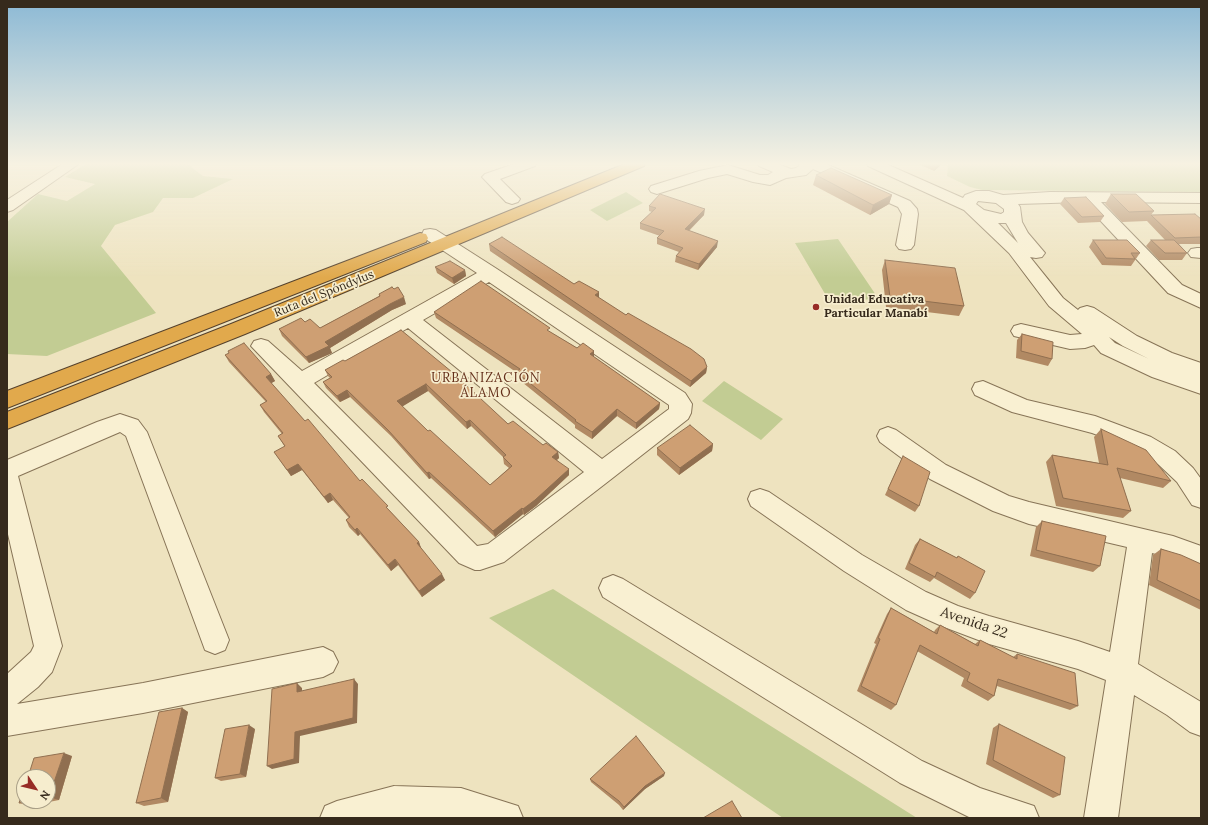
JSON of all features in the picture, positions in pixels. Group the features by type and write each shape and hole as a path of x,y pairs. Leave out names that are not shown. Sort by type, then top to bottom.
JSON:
{"highway":[{"name":"Ruta del Spóndylus","path":"7,421 437,239 507,202"},
{"name":"Ruta del Spóndylus","path":"7,400 535,202"}],"street":[{"path":"899,202 909,209 910,214 906,245"},
{"path":"955,202 975,211 1002,218 1007,207"},
{"path":"970,202 975,211 1046,278"},
{"path":"996,202 1007,207 1031,202"},
{"path":"1091,202 1175,289 1201,302"},
{"path":"1007,207 1021,235 1067,312 1102,332 1201,371"},
{"path":"261,346 299,382 468,555 474,558 480,558 495,554 677,416 680,412 681,404 677,399 491,273 437,239"},
{"path":"299,382 491,273"},
{"path":"410,319 602,473"},
{"path":"1021,331 1070,342 1085,341 1102,332"},
{"path":"1102,332 1108,348 1124,357 1182,381 1201,386"},
{"path":"983,390 1020,406 1095,425 1143,443 1167,458 1185,475 1201,498"},
{"path":"7,470 105,428 120,423 130,426 136,432 215,640"},
{"path":"888,436 938,472 1002,504 1029,513 1173,547 1201,558"},
{"path":"7,478 48,646 42,662 28,677 7,693"},
{"name":"Avenida 22","path":"760,499 852,563 916,601 954,618 989,630 1078,655 1121,672 1178,704 1201,721"},
{"path":"1173,547 1195,544 1201,539"},
{"path":"1101,818 1141,540"},
{"path":"613,588 911,772 975,803 1022,818"},
{"path":"7,721 143,698 323,662"},
{"path":"337,818 391,810 461,805 506,818"}],"green space":[{"path":"30,202 160,202 153,212 115,225 101,246 156,313 47,356 7,354 7,222"},
{"path":"607,202 641,202 643,203 607,221 590,210"},
{"path":"838,239 878,298 831,304 795,243"},
{"path":"724,381 783,419 761,440 702,401"},
{"path":"553,589 917,818 783,818 489,618"}],"building":[{"path":"653,202 682,202 705,209 685,229 718,241 699,264 676,256 683,248 657,238 664,231 640,223 656,208 649,206"},
{"path":"866,202 880,202 873,205"},
{"path":"1067,202 1090,202 1104,216 1082,217"},
{"path":"1118,202 1144,202 1154,211 1129,212"},
{"path":"1195,214 1201,219 1201,237 1175,238 1151,215"},
{"path":"502,237 574,284 579,281 599,292 595,295 626,315 628,313 691,349 704,359 707,367 691,381 489,244"},
{"path":"1093,240 1127,240 1140,253 1131,253 1135,259 1106,258"},
{"path":"1151,240 1174,240 1187,253 1165,253"},
{"path":"885,260 955,268 964,306 890,297"},
{"path":"450,261 465,270 452,278 435,267"},
{"path":"481,281 550,328 547,330 577,348 583,343 594,351 590,354 660,403 636,423 617,409 592,432 575,421 576,420 516,372 520,369 434,312"},
{"path":"392,287 394,289 398,287 404,297 325,342 329,346 306,357 279,329 301,318 305,322 310,319 320,328 380,296 379,294"},
{"path":"401,330 452,372 508,424 513,421 543,445 546,443 558,452 552,457 569,469 535,500 523,509 522,508 493,531 429,472 427,473 388,430 347,390 337,396 323,382 332,377 325,370 343,360 345,361","holes":["426,384 466,422 470,420 506,455 503,457 512,466 490,485 430,430 428,431 397,401"]},
{"path":"1022,334 1053,342 1052,359 1021,351"},
{"path":"244,343 271,374 266,377 305,421 308,419 360,481 362,479 388,506 386,507 419,542 417,543 442,574 419,591 395,559 388,565 357,528 355,530 346,520 350,517 330,493 324,497 298,464 287,470 274,452 285,446 278,436 283,433 260,405 267,401 225,355 229,353 228,351"},
{"path":"690,425 713,444 680,468 657,448"},
{"path":"1101,429 1146,450 1171,481 1117,468 1131,511 1063,498 1052,455 1108,465"},
{"path":"903,456 930,472 919,506 888,489"},
{"path":"1042,521 1106,536 1100,566 1036,550"},
{"path":"920,539 957,558 958,556 985,571 975,593 937,572 935,577 909,563"},
{"path":"1161,549 1181,555 1201,564 1201,601 1157,580"},
{"path":"891,608 937,634 940,625 978,646 980,640 1017,659 1017,654 1075,673 1078,706 998,679 994,696 967,681 970,673 920,645 896,705 861,686 880,639 878,638"},
{"path":"354,679 353,718 295,732 294,759 267,766 272,689 297,683 297,692"},
{"path":"182,708 161,798 136,803 159,712"},
{"path":"999,724 1065,757 1060,795 993,760"},
{"path":"249,725 240,774 215,778 225,729"},
{"path":"636,736 665,773 645,786 624,807 619,801 590,779"},
{"path":"64,753 56,776 56,769 31,769 34,758"},
{"path":"732,801 742,818 703,818"}],"place":[{"name":"Unidad Educativa Particular Manabí","path":"816,307"}],"district":[{"name":"URBANIZACIÓN ÁLAMO","path":"486,386"}]}
